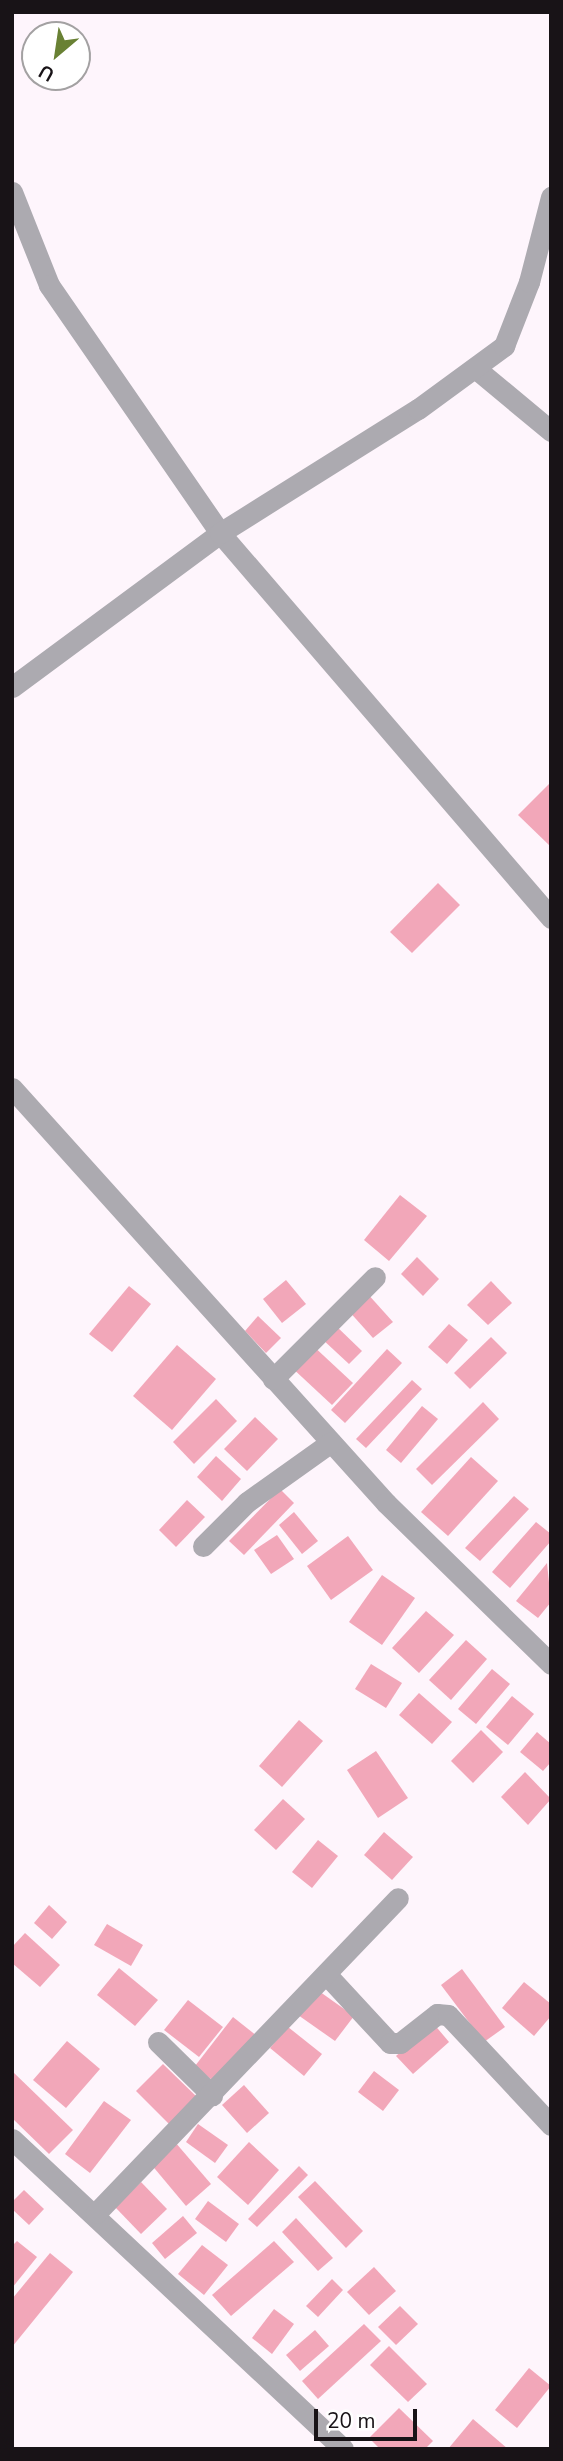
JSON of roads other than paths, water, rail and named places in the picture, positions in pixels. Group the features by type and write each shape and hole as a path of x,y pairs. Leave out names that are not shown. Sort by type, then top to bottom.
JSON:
{"street":[{"path":"12,192 49,285 220,533 551,918"},
{"path":"12,687 220,533 418,410 504,345 529,282 550,203"},
{"path":"475,368 551,432"},
{"path":"12,1088 386,1503 551,1664"},
{"path":"273,1379 375,1277"},
{"path":"203,1546 247,1502 331,1442"},
{"path":"96,2213 398,1898"},
{"path":"326,1975 390,2043 400,2043 437,2014 448,2015 551,2125"},
{"path":"158,2042 212,2095"},
{"path":"12,2139 96,2213 343,2449"}]}
